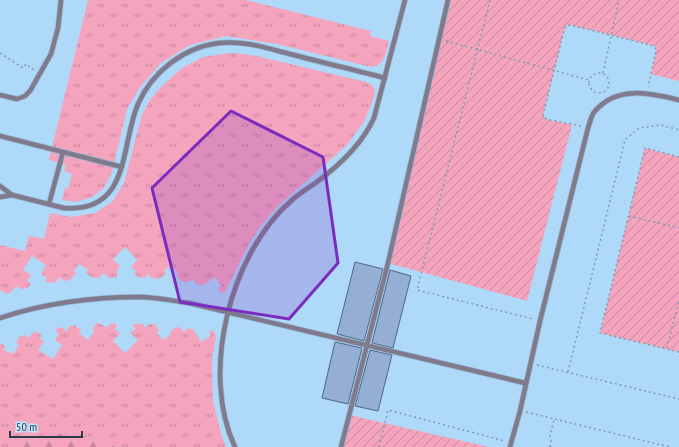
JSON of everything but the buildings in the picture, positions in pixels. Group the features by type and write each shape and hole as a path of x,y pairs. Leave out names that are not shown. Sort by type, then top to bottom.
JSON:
{"lane":[{"path":"0,96 17,99 25,96 30,91 51,54 58,28 61,0"},
{"path":"235,447 224,416 220,391 220,369 227,312 236,286 251,253 266,228 291,201 319,180 356,147 367,133 374,118 405,0"},
{"path":"341,447 388,264 448,0"},
{"path":"0,186 12,195 72,209 95,203 107,194 117,182 134,115 143,94 165,67 195,49 218,43 241,43 385,78"},
{"path":"510,445 520,411 540,320 588,128 594,112 610,98 629,92 647,93 679,100"},
{"path":"0,136 122,167"},
{"path":"49,204 63,152"},
{"path":"0,197 12,195"},
{"path":"0,318 19,312 79,299 141,297 189,303 525,383"}],"path":[{"path":"490,0 417,290 540,320"},
{"path":"603,73 619,0"},
{"path":"588,128 546,119 543,113 566,26 570,25 656,47 647,93"},
{"path":"438,39 589,80"},
{"path":"0,53 23,68 26,64 40,74"},
{"path":"596,73 603,73 608,77 610,84 607,90 597,93 590,87 589,80 596,73"},
{"path":"568,372 625,140 639,128 661,125 679,130"},
{"path":"679,156 645,148 600,333 679,352"},
{"path":"629,216 679,228"},
{"path":"667,349 679,300"},
{"path":"530,363 679,398"},
{"path":"379,447 388,410 510,445"},
{"path":"520,411 670,447"},
{"path":"550,447 550,436 554,419"}],"highlighted area":[{"path":"231,111 323,157 338,263 289,319 180,302 152,188"}],"green space":[{"path":"88,0 246,0 371,31 370,36 389,41 386,54 382,61 376,66 371,67 277,44 226,36 190,45 161,63 140,87 127,109 112,172 104,188 92,197 76,202 62,200 65,188 68,189 72,174 64,171 66,165 49,160"},
{"path":"451,0 679,0 679,81 651,74 656,51 656,47 652,45 570,25 566,26 543,115 546,119 572,125 527,301 388,263"},
{"path":"230,53 252,55 366,82 372,85 375,90 374,97 364,122 346,146 278,206 260,227 248,246 225,292 221,293 218,288 221,286 215,277 204,285 196,284 193,279 188,282 181,281 176,275 178,273 171,265 164,271 166,274 159,279 152,278 148,274 145,278 138,277 134,274 136,271 131,267 137,260 125,247 113,259 120,266 116,272 118,274 116,277 109,278 103,273 99,278 93,278 86,273 88,270 79,264 74,271 76,273 70,280 64,281 59,277 56,282 48,283 45,281 47,278 41,274 46,265 32,256 23,270 31,275 27,281 31,283 28,288 21,289 16,286 7,294 0,290 0,245 25,251 29,236 44,239 50,213 70,217 95,213 113,201 124,183 142,114 152,97 182,68 203,57"},
{"path":"645,148 679,157 679,352 600,333"},
{"path":"97,323 107,328 110,324 115,323 117,326 115,329 120,333 113,341 125,353 138,340 130,333 136,328 132,326 135,324 142,324 146,328 149,324 155,324 159,331 157,333 163,340 171,334 170,332 176,327 181,328 184,332 188,328 194,330 201,342 211,336 209,332 213,330 216,336 212,359 213,401 221,434 226,447 116,447 87,436 30,440 20,447 0,447 0,343 5,346 4,350 13,354 19,345 16,343 20,336 24,335 29,338 32,333 37,332 41,335 40,339 44,341 38,350 53,359 62,345 55,340 59,333 55,331 58,328 61,327 67,331 70,326 74,325 81,330 79,333 88,340 94,332 92,329"},
{"path":"349,415 489,447 341,447"},
{"path":"55,434 87,436 116,447 20,447 30,440"}]}
